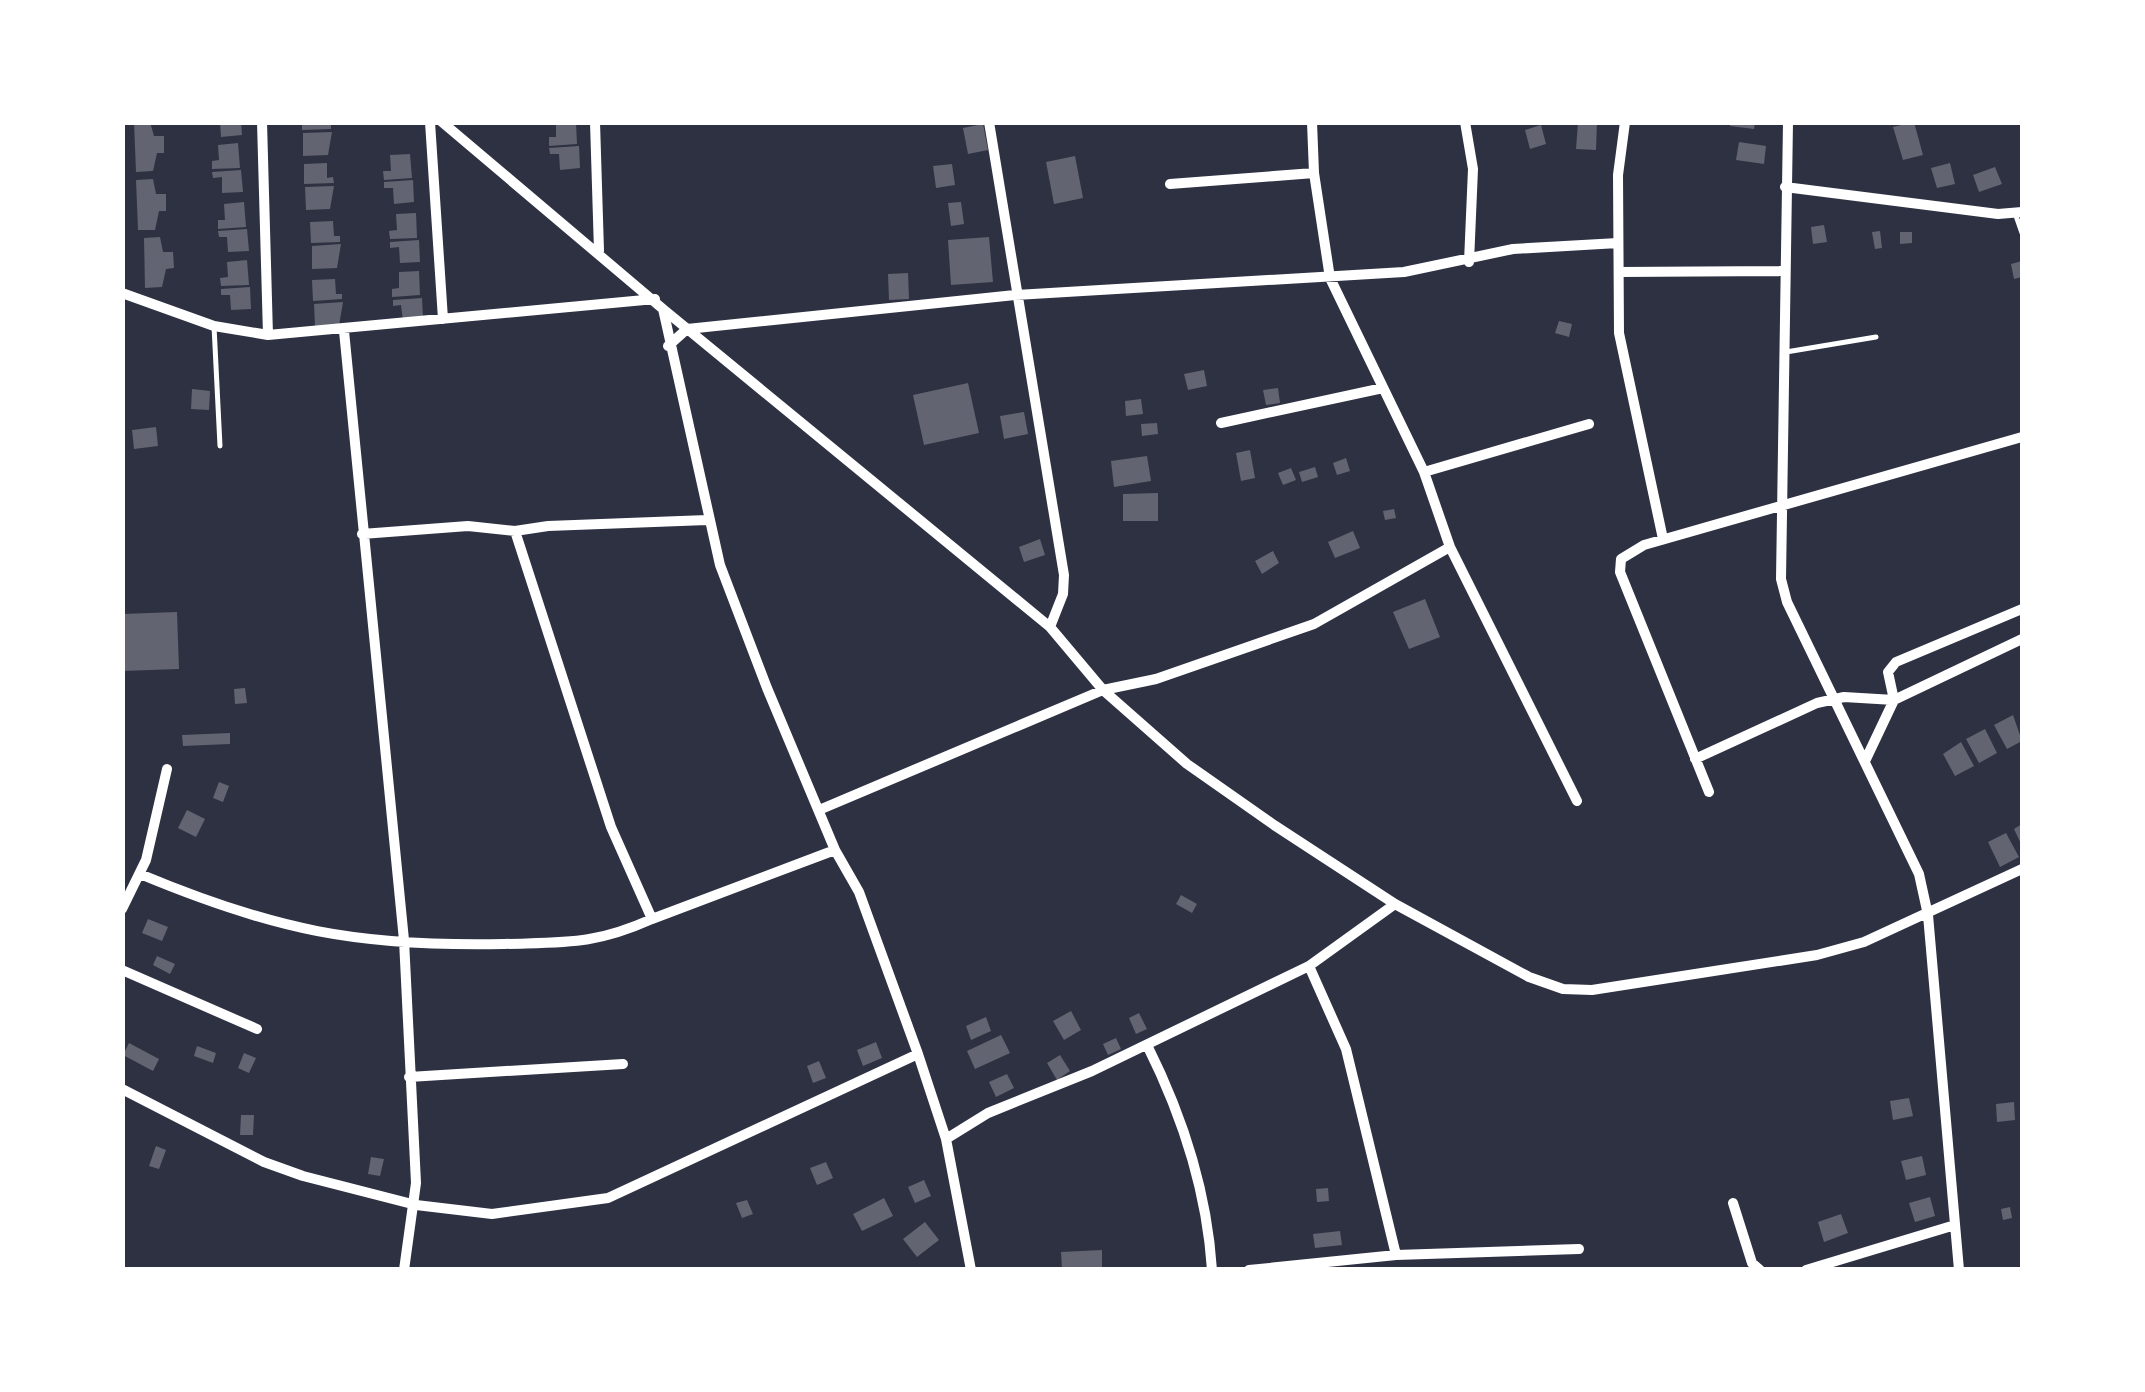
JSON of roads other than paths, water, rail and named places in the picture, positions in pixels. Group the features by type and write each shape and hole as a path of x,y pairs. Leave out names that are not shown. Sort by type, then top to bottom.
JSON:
{"street":[{"path":"262,122 268,336"},
{"path":"430,122 443,318"},
{"path":"442,122 599,251 687,330 1050,627 1104,690 1187,764 1395,904 1528,977 1564,989 1592,990 1817,955 1864,942 2022,868"},
{"path":"595,122 599,251"},
{"path":"989,122 1064,575 1063,594 1050,627"},
{"path":"1312,122 1314,173 1330,278 1424,472 1450,547 1577,801"},
{"path":"1465,122 1472,169 1469,262"},
{"path":"1625,122 1618,174 1619,333 1626,382 1663,540"},
{"path":"1788,122 1784,187 1781,579 1788,602 1838,698 1919,874 1928,914 1959,1270"},
{"path":"1170,184 1314,173"},
{"path":"1784,187 2019,212"},
{"path":"668,346 687,330 1015,295 1330,278 1469,262 1513,249 1618,243"},
{"path":"1619,272 1784,270"},
{"path":"122,293 214,326 268,336 443,318 659,304"},
{"path":"659,304 707,520 739,618 836,850 859,892 918,1054 946,1139 972,1270"},
{"path":"344,331 362,534 398,847 416,1206 404,1270"},
{"path":"1221,423 1383,388"},
{"path":"1424,472 1589,424"},
{"path":"1709,792 1620,572 1621,560 1663,540 2022,437"},
{"path":"362,534 468,526 515,531 548,526 707,520"},
{"path":"515,531 610,827 652,919"},
{"path":"819,810 1104,690 1156,678 1314,624 1450,547"},
{"path":"1866,760 1894,700 1888,672 1896,662 2022,610"},
{"path":"1695,759 1816,703 1838,698 1894,700 2022,639"},
{"path":"122,910 140,874 166,769"},
{"path":"140,874 230,912 290,928 404,943 585,942 610,938 836,850"},
{"path":"946,1139 988,1113 1147,1045 1309,966 1395,904"},
{"path":"1309,966 1346,1049 1396,1255"},
{"path":"122,970 257,1029"},
{"path":"1147,1045 1169,1089 1208,1213 1212,1270"},
{"path":"122,1089 264,1162 416,1206 492,1214 608,1198 918,1054"},
{"path":"409,1077 623,1064"},
{"path":"1732,1203 1752,1263 1760,1270"},
{"path":"1806,1270 1954,1225"},
{"path":"1249,1270 1396,1255 1579,1249"}],"lane":[{"path":"2019,212 2022,234"},
{"path":"214,326 220,446"},
{"path":"1783,352 1876,337"}]}
